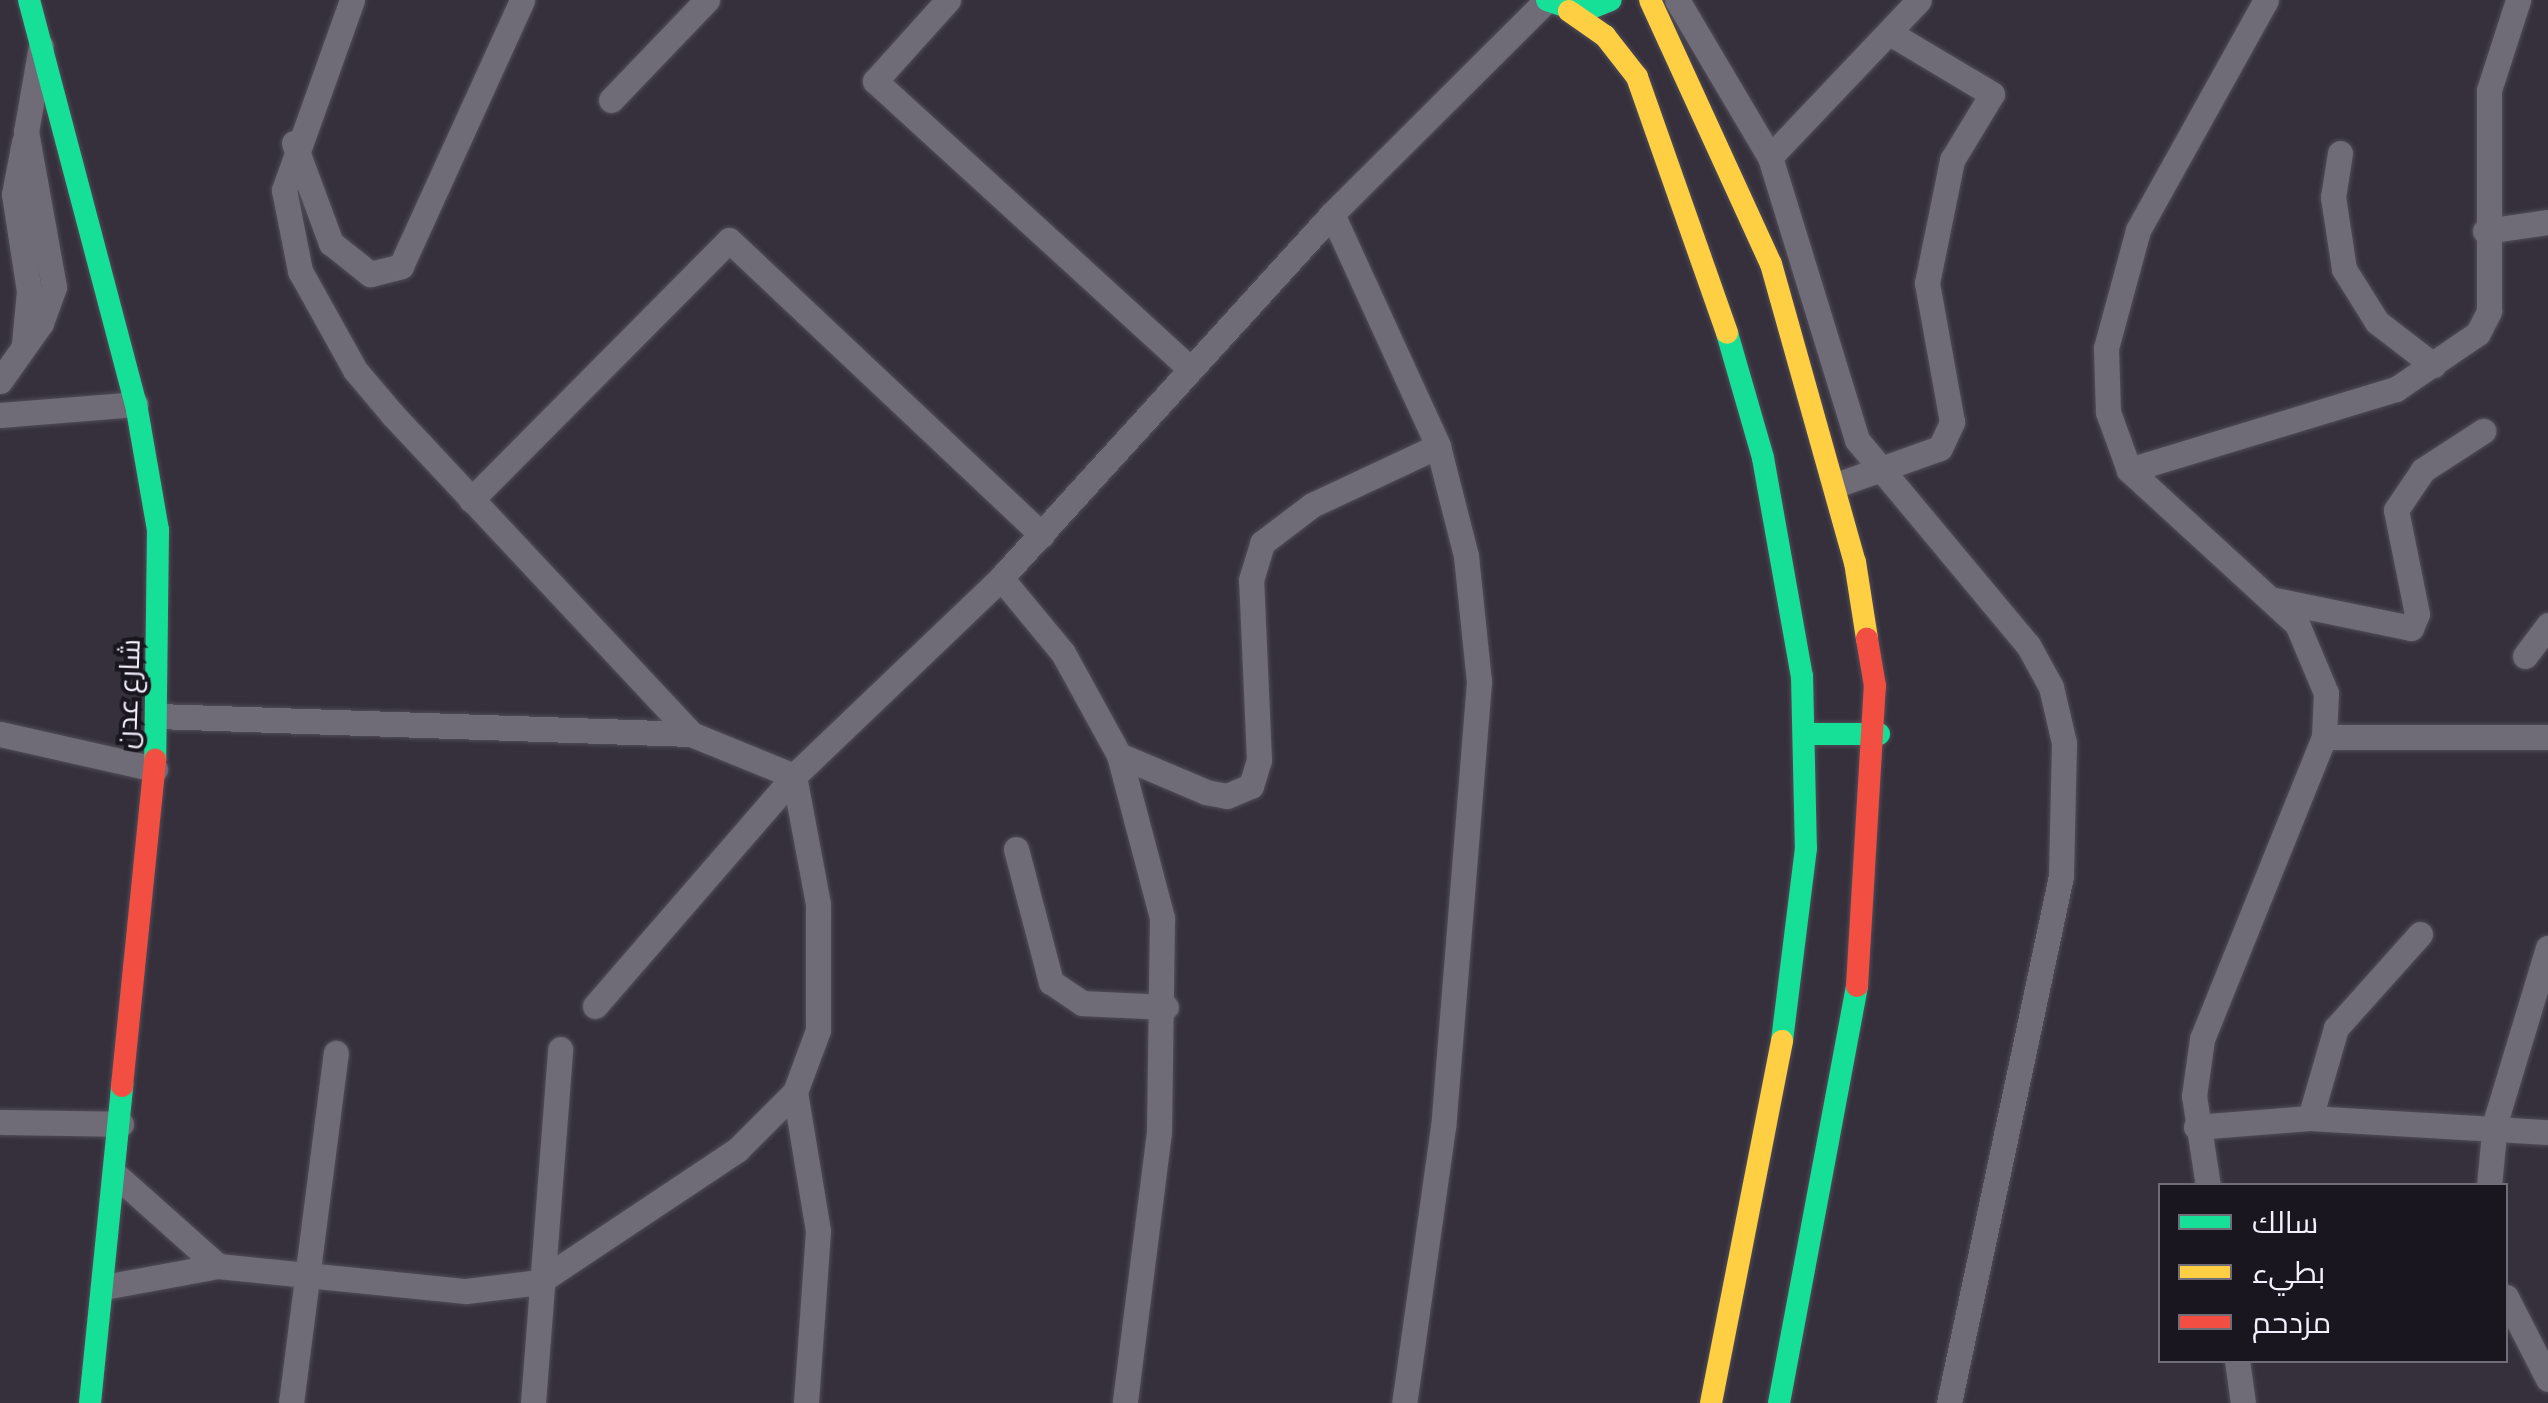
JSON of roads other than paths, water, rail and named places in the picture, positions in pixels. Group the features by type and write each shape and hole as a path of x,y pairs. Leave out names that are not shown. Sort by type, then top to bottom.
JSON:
{"street":[{"name":"شارع عدن","path":"29,0 136,404 158,530 155,768 90,1403"},
{"path":"352,0 294,143 286,215 317,306 355,370 690,734"},
{"path":"294,143 331,243 370,274 401,266 522,0"},
{"path":"611,100 707,0"},
{"path":"948,0 875,80 1190,369"},
{"path":"595,1006 794,776 1001,578 1332,214 1554,4 1611,0"},
{"path":"1650,0 1752,212 1836,485 1879,734 1867,933 1780,1403"},
{"path":"1677,0 1770,157 1845,408 1877,473 2028,645 2051,687 2066,777 2062,876 1949,1403"},
{"path":"1770,157 1892,36 1920,0"},
{"path":"2207,1183 2196,1126 2202,1039 2221,979 2324,737 2321,667 2275,600 2129,470 2104,385 2119,280 2266,0"},
{"path":"2129,470 2396,389 2464,348 2489,311 2484,231 2490,90 2518,0"},
{"path":"1554,4 1605,36 1638,77 1720,299 1780,539 1806,734 1794,978 1711,1397"},
{"path":"1836,485 1877,473 1949,436 1927,283 1952,160 1992,94 1892,36"},
{"path":"0,381 23,350 54,288 26,132 42,44"},
{"path":"2340,153 2333,197 2344,269 2377,322 2433,365"},
{"path":"1332,214 1438,446 1466,556 1479,682 1443,1127 1404,1403"},
{"path":"2484,231 2548,222"},
{"path":"471,500 728,240 1042,535"},
{"path":"0,415 136,404"},
{"path":"2275,600 2410,628 2416,614 2396,510 2423,470 2483,431"},
{"path":"1119,754 1206,792 1226,796 1251,786 1259,760 1252,580 1262,543 1312,506 1438,446"},
{"path":"1001,578 1064,652 1119,754 1162,918 1166,1007 1125,1403"},
{"path":"2525,656 2548,625"},
{"path":"158,716 690,734 794,776"},
{"path":"0,734 155,768"},
{"path":"1806,734 1879,734"},
{"path":"2324,737 2548,736"},
{"path":"104,1286 218,1266 466,1292 539,1282 686,1189 795,1092 818,1030 823,968 794,776"},
{"path":"1016,849 1051,982 1082,1003 1166,1007"},
{"path":"2310,1118 2336,1028 2420,934"},
{"path":"2489,1183 2495,1123 2548,948"},
{"path":"534,1403 539,1282 560,1049"},
{"path":"291,1403 336,1053"},
{"path":"795,1092 818,1231 806,1403"},
{"path":"2196,1126 2310,1118 2495,1123 2548,1132"},
{"path":"0,1122 121,1124"},
{"path":"116,1176 218,1266"},
{"path":"2508,1301 2548,1380"},
{"path":"2238,1363 2242,1403"}]}
